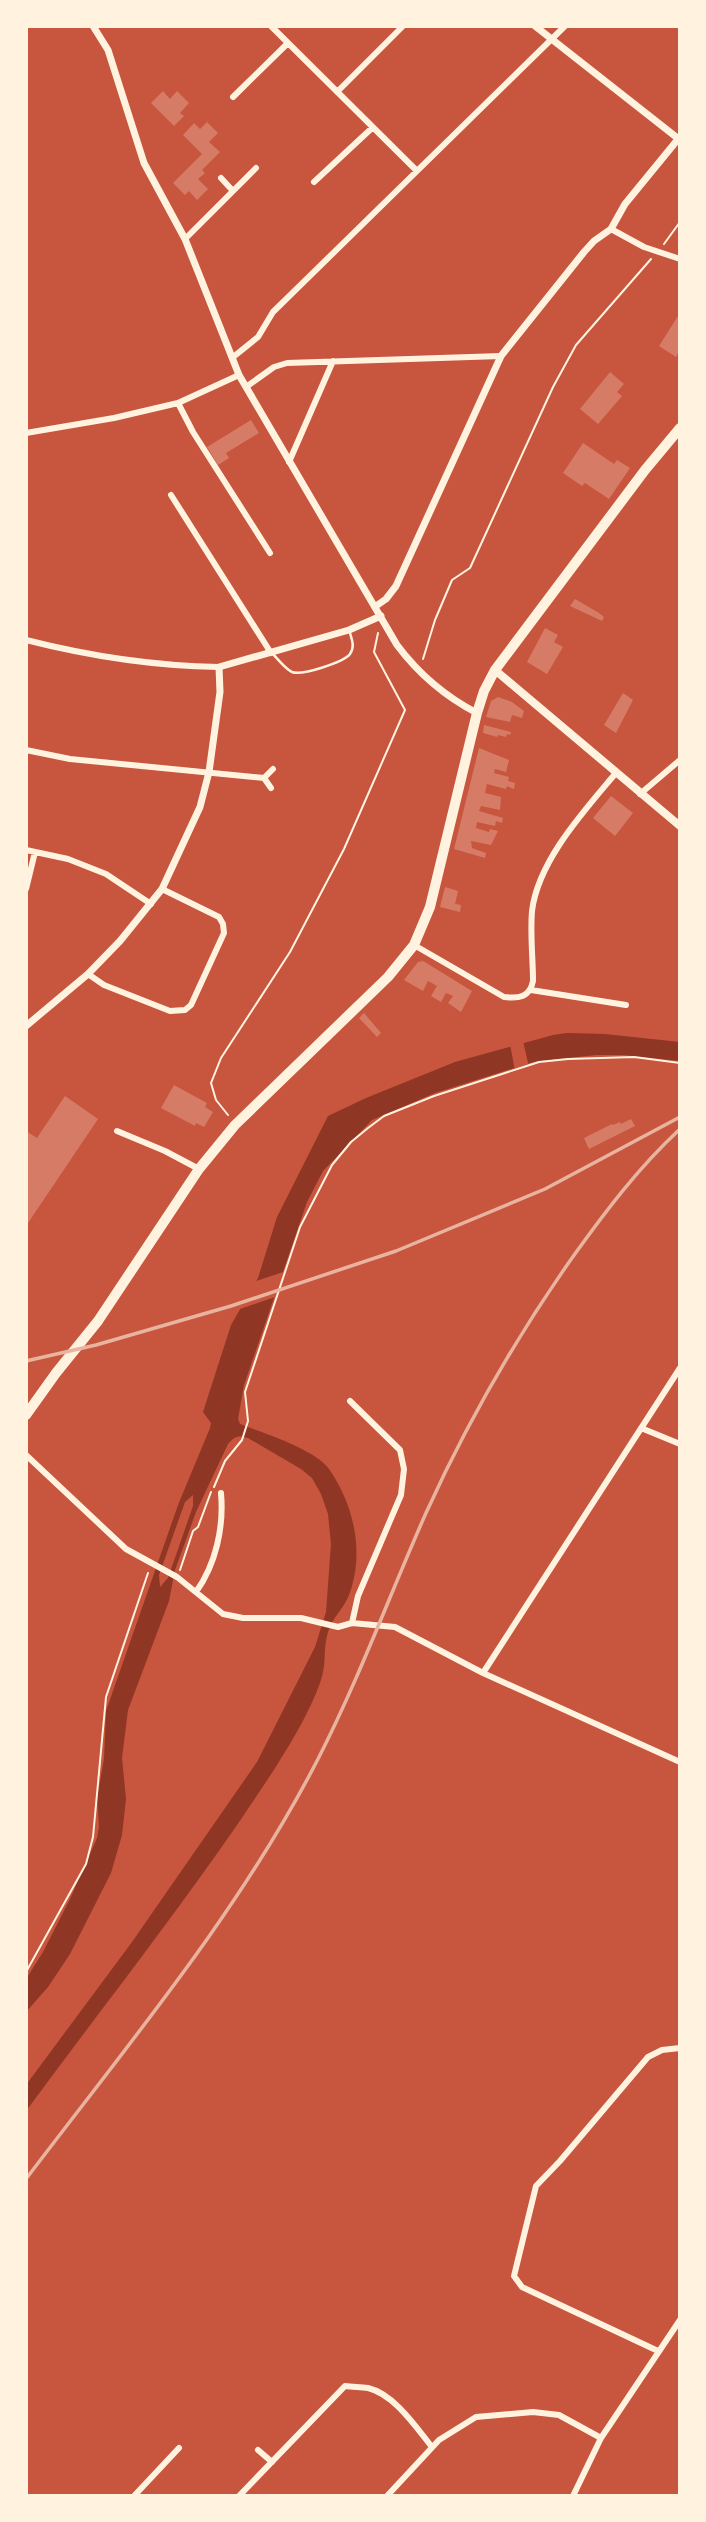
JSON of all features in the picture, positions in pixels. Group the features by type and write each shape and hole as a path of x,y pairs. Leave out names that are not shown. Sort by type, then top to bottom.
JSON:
{"main road":[{"path":"26,1415 98,1321 199,1169 235,1125 388,977 414,945 430,907 484,691 495,670 645,470 679,430"},
{"path":"495,670 615,774 680,826"}],"street":[{"path":"93,26 108,50 144,163 185,239 239,375 397,645 464,706 477,713"},
{"path":"271,26 417,172"},
{"path":"337,92 403,26"},
{"path":"376,606 386,600 396,586 501,356 584,252 611,229 625,204 679,139 535,26"},
{"path":"232,358 258,337 273,312 565,26"},
{"path":"233,97 288,43"},
{"path":"314,182 372,128"},
{"path":"185,239 256,168"},
{"path":"221,178 233,191"},
{"path":"611,229 658,252 680,259"},
{"path":"246,387 274,367 287,363 501,356"},
{"path":"289,461 333,360"},
{"path":"26,433 114,418 178,403 239,375"},
{"path":"178,403 193,432 270,553"},
{"path":"171,495 271,653"},
{"path":"26,640 60,649 123,658 219,667 349,630 381,616"},
{"path":"26,1026 88,974 152,904 162,889 201,807 209,772 220,692 219,667"},
{"path":"26,750 70,760 264,778 271,788"},
{"path":"640,794 680,760"},
{"path":"264,778 273,769"},
{"path":"414,945 504,997 515,999 526,995 533,982 532,912 539,885 563,837 615,774"},
{"path":"26,850 68,859 106,874 152,904"},
{"path":"26,889 35,852"},
{"path":"88,974 104,985 170,1011 185,1010 191,1005 224,933 223,924 213,912 162,889"},
{"path":"531,990 626,1005"},
{"path":"117,1131 199,1169"},
{"path":"482,1672 680,1368"},
{"path":"350,1401 400,1450 404,1469 401,1495 358,1596 352,1623"},
{"path":"641,1428 680,1444"},
{"path":"26,1455 126,1549 177,1577 223,1614 243,1618 300,1618 338,1627 362,1623 395,1627 482,1672 680,1762"},
{"path":"196,1592 208,1572 219,1537 223,1516 221,1493"},
{"path":"658,2351 522,2287 514,2276 536,2186 648,2057 662,2050 680,2048"},
{"path":"573,2496 601,2438 680,2320"},
{"path":"239,2496 345,2386 370,2388 386,2397 432,2447"},
{"path":"387,2496 439,2440 476,2417 520,2413 559,2416 601,2438"},
{"path":"134,2496 179,2448"},
{"path":"258,2451 272,2462"}],"lane":[{"path":"271,653 293,672 301,673 319,668 339,662 351,654 354,643 349,630"}],"path":[{"path":"418,666 453,580 470,569 553,387 576,345 658,252 680,222"},
{"path":"235,1125 216,1100 211,1083 221,1058 290,952 344,849 405,710 374,652 376,635"},
{"path":"177,1577 193,1531 198,1527 222,1468 242,1440 248,1421 245,1392 300,1227 332,1165 351,1142 384,1116 434,1096 539,1062 634,1057 680,1063"},
{"path":"26,1972 86,1864 93,1837 106,1697 151,1564"}],"shaded area":[{"path":"605,1034 680,1042 680,1061 596,1055 533,1062 435,1093 372,1120 323,1171 307,1202 244,1385 238,1419 240,1424 301,1448 329,1469 351,1514 356,1546 354,1579 349,1595 329,1629 322,1676 313,1700 283,1756 186,1897 26,2111 26,2085 132,1942 257,1762 315,1647 326,1612 331,1544 328,1514 321,1494 312,1478 301,1469 248,1438 235,1438 228,1444 196,1512 175,1570 169,1601 128,1710 122,1758 126,1799 122,1835 111,1873 70,1954 48,1987 26,2012 26,1979 70,1899 97,1838 97,1798 104,1759 106,1711 178,1505 210,1428 211,1423 203,1412 231,1325 258,1278 277,1217 328,1116 455,1062 553,1035","holes":["193,1495 193,1506 168,1578 160,1587 159,1575 185,1502"]}],"pier":[{"path":"523,1041 529,1067 515,1071 510,1044"},
{"path":"286,1271 278,1296 234,1311 250,1283"}],"building":[{"path":"163,91 170,99 177,91 189,103 180,113 184,116 174,126 151,103"},
{"path":"207,122 218,133 209,142 220,152 202,170 205,173 198,179 208,189 197,200 189,191 185,195 173,183 202,154 183,135 194,123 200,129"},
{"path":"678,316 680,350 676,357 659,346"},
{"path":"610,372 624,384 617,392 622,396 598,424 580,409"},
{"path":"251,420 259,433 226,453 229,458 218,465 207,447"},
{"path":"583,443 614,464 617,460 630,468 609,499 585,483 582,486 563,473"},
{"path":"575,599 604,617 602,621 570,606"},
{"path":"545,628 558,635 554,642 563,647 547,674 527,662"},
{"path":"623,693 633,700 616,733 604,725"},
{"path":"498,697 512,702 524,711 522,718 512,715 510,722 486,717 491,701"},
{"path":"484,725 511,732 506,737 497,737 483,733"},
{"path":"479,748 509,760 506,772 495,769 494,773 509,777 508,781 515,783 514,789 487,784 485,793 501,797 500,810 481,806 479,811 503,818 502,823 496,821 495,826 477,822 476,828 489,832 490,829 498,831 491,845 471,841 472,848 486,853 485,858 454,849"},
{"path":"611,796 633,813 615,836 593,818"},
{"path":"445,887 458,891 455,904 461,905 460,912 440,907"},
{"path":"423,961 472,991 461,1012 448,1003 453,996 446,993 441,1002 431,996 437,986 428,981 423,991 404,980 418,962"},
{"path":"364,1013 381,1033 377,1037 359,1018"},
{"path":"174,1085 207,1103 205,1107 213,1112 204,1127 196,1123 195,1126 161,1108"},
{"path":"65,1096 98,1119 26,1226 26,1131 37,1138"},
{"path":"631,1119 635,1126 589,1149 584,1138 612,1124 621,1124"}],"railway":[{"path":"26,1361 96,1345 231,1306 396,1251 545,1189 680,1117"},
{"path":"26,2179 181,1975 254,1870 333,1729 426,1513 493,1382 531,1319 597,1224 636,1175 680,1129"}]}
